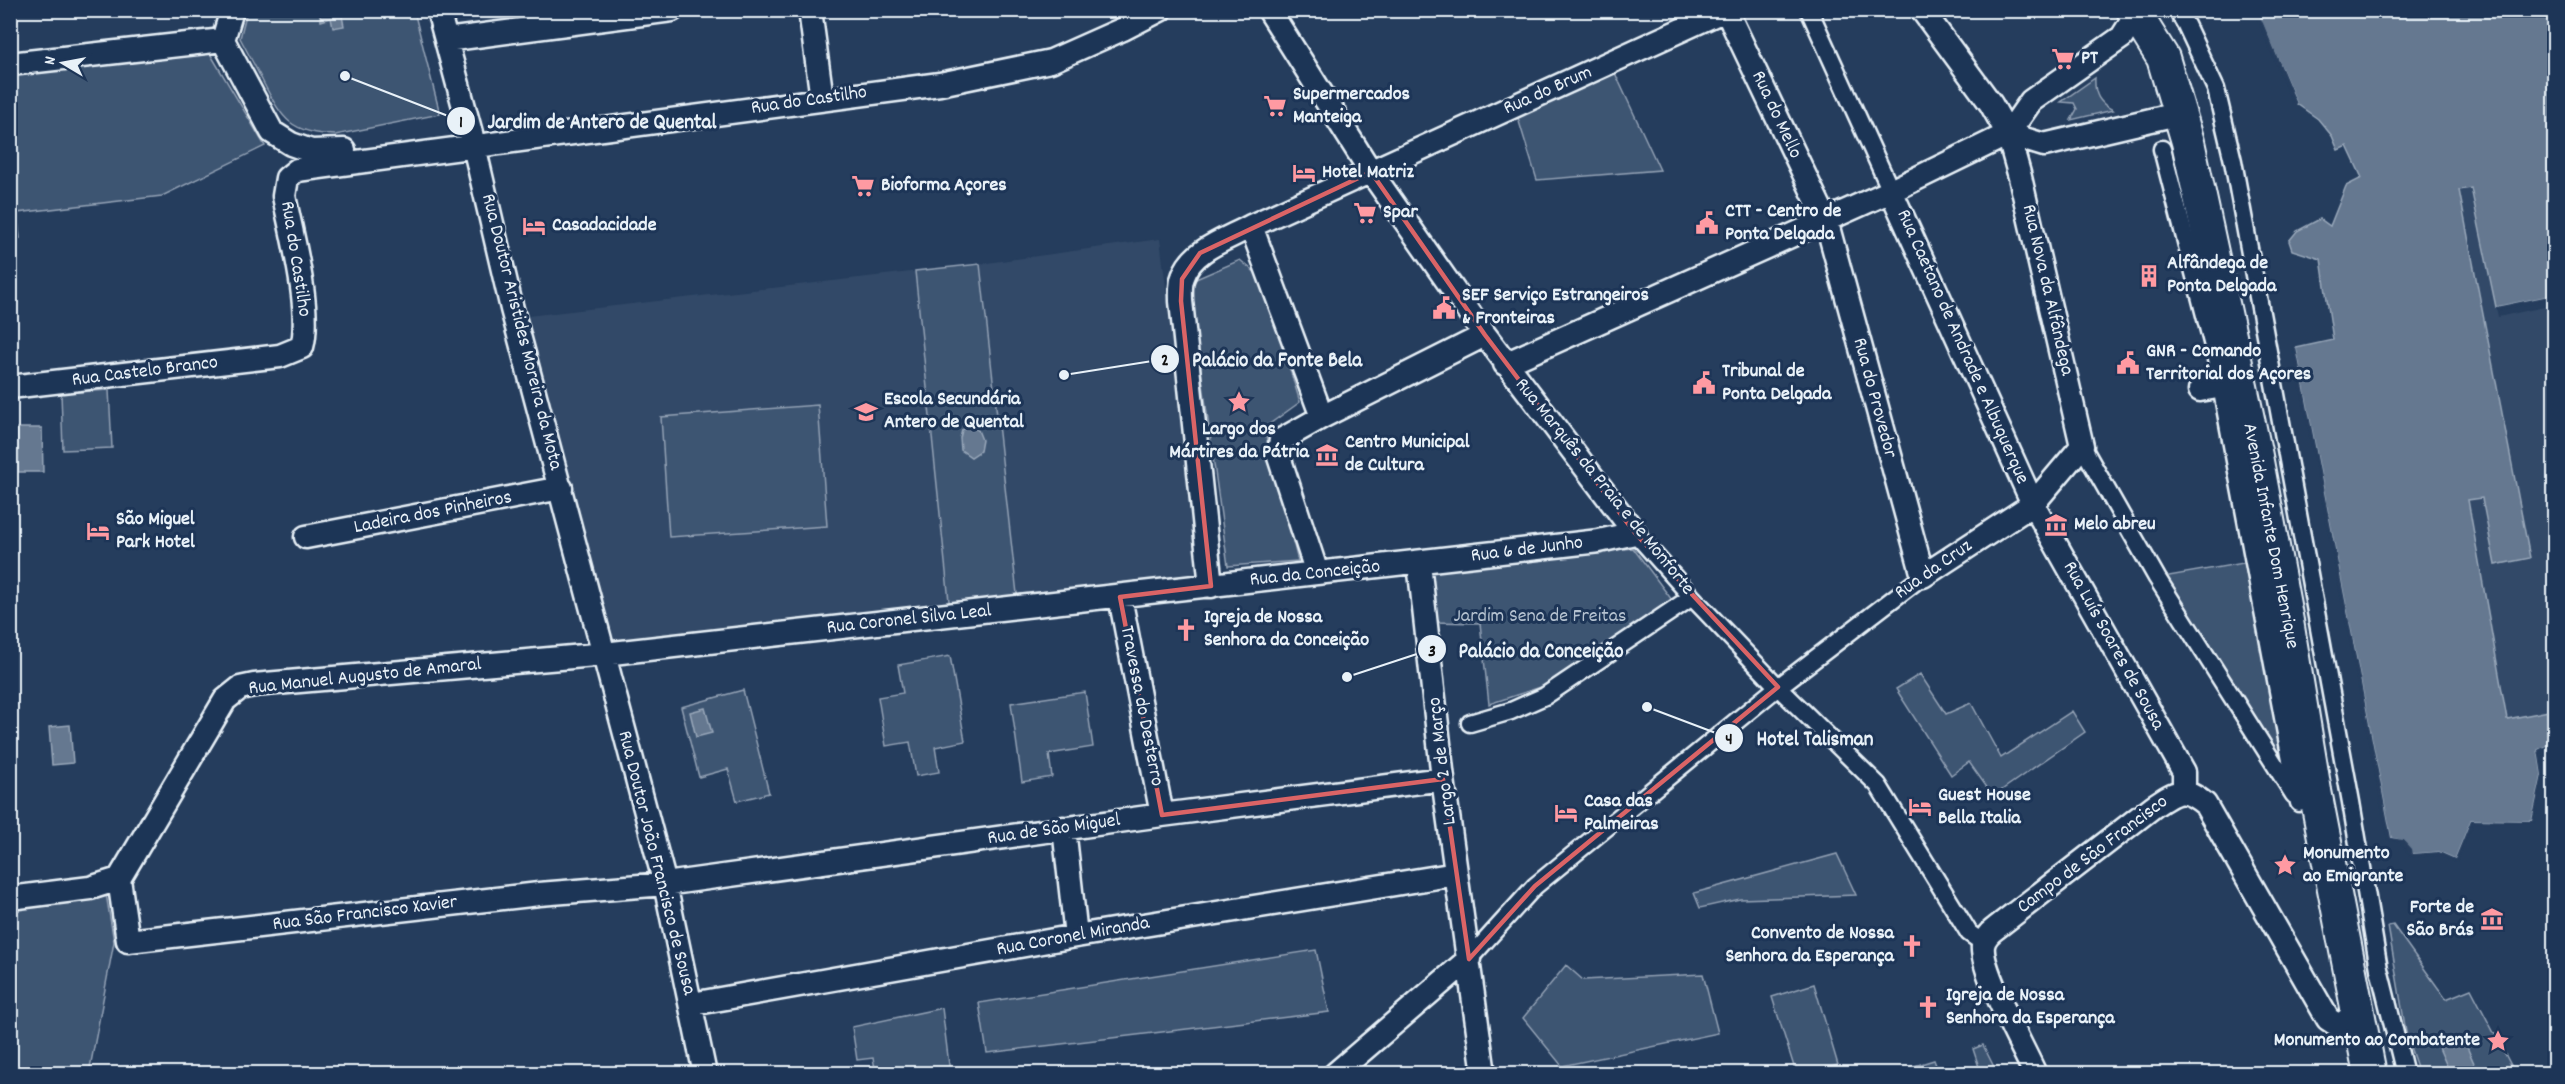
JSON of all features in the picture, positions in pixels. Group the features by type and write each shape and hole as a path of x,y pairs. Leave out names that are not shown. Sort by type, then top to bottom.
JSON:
{"main road":[{"name":"Avenida Infante Dom Henrique","path":"2135,13 2163,58 2181,113 2221,387 2285,610 2370,1074"}],"street":[{"path":"232,10 223,40 272,132 291,144 311,151 332,152 472,140"},
{"name":"Rua Doutor Aristides Moreira da Mota","path":"438,10 512,309 605,654"},
{"path":"446,40 672,10"},
{"path":"810,10 822,99"},
{"name":"Rua do Castilho","path":"280,356 302,347 306,332 304,308 284,196 287,178 297,170 472,140 940,84 1051,61 1160,10"},
{"name":"Rua do Brum","path":"1211,586 1181,301 1182,279 1189,264 1200,253 1251,226 1726,10"},
{"name":"Rua do Mello","path":"1726,10 1826,220"},
{"path":"1809,10 1891,191"},
{"name":"Rua Nova da Alfândega","path":"1922,10 1991,105 2008,134 2082,446"},
{"name":"Avenida Infante Dom Henrique","path":"2177,10 2216,89 2233,161 2351,802 2379,969 2405,1074"},
{"name":"Rua Marquês da Praia e de Monforte","path":"1271,11 1371,172 1505,364 1635,533 1778,687 1878,785 1969,933 1983,943"},
{"path":"1505,364 1891,191 2008,134 2031,101 2122,37 2135,13"},
{"path":"10,64 223,40"},
{"path":"2008,134 2044,145 2181,113"},
{"name":"Avenida Infante Dom Henrique","path":"2082,446 2157,578 2299,803 2215,354 2162,149"},
{"name":"Rua Caetano de Andrade e Albuquerque","path":"1891,191 2033,504"},
{"name":"Rua do Provedor","path":"1826,220 1923,576"},
{"path":"1251,226 1322,417"},
{"path":"1317,573 1278,454 1281,440 1485,335"},
{"name":"Rua Castelo Branco","path":"10,387 280,356"},
{"name":"Rua da Cruz","path":"1469,959 1535,886 1778,687 1923,576 2033,504 2082,446"},
{"name":"Ladeira dos Pinheiros","path":"306,537 561,488"},
{"name":"Rua Luís Soares de Sousa","path":"2033,504 2184,772 2184,791"},
{"name":"Rua 6 de Junho","path":"1419,563 1599,541 1635,533"},
{"name":"Rua da Conceição","path":"1211,586 1419,563"},
{"name":"Largo 2 de Março","path":"1419,563 1443,779 1484,1074"},
{"name":"Rua Coronel Silva Leal","path":"605,654 1211,586"},
{"name":"Travessa do Desterro","path":"1120,597 1162,815"},
{"path":"1470,723 1511,711 1545,696 1692,597"},
{"name":"Rua Manuel Augusto de Amaral","path":"118,879 225,700 240,688 605,654"},
{"name":"Rua Doutor João Francisco de Sousa","path":"605,654 664,884 692,1004 705,1074"},
{"name":"Rua de São Miguel","path":"664,884 1064,828 1443,779"},
{"name":"Campo de São Francisco","path":"1983,943 1996,927 2169,795 2184,791 2194,795 2205,804 2328,1019 2337,1025 2343,1024 2348,1020 2355,1002"},
{"path":"1064,828 1076,936"},
{"name":"Rua Coronel Miranda","path":"692,1004 1076,936 1456,874"},
{"path":"10,898 90,888 118,879"},
{"name":"Rua São Francisco Xavier","path":"118,879 128,941 539,894 664,884"},
{"path":"1983,943 1985,969 2035,1074"},
{"path":"1335,1074 1469,959"}],"highlighted area":[{"path":"1371,172 1485,335 1635,533 1778,687 1535,886 1469,959 1443,779 1162,815 1120,597 1211,586 1181,301 1182,279 1200,253"}],"shaded area":[{"path":"319,11 350,11 350,14 342,16 344,26 333,28 331,18 321,21"},
{"path":"2257,11 2549,11 2554,37 2554,295 2496,307 2471,188 2459,190 2530,558 2495,565 2482,498 2468,500 2507,719 2554,710 2554,742 2538,750 2542,775 2532,821 2471,820 2455,859 2439,852 2412,854 2403,841 2391,838 2296,348 2333,340 2321,259 2292,250 2289,241 2297,231 2320,219 2330,226 2346,186 2362,178 2347,146 2338,150 2332,136 2318,119 2297,104"},
{"path":"2471,187 2498,317 2554,305 2554,710 2507,719 2468,500 2482,497 2495,565 2530,558 2459,189"},
{"name":"Escola Secundária Antero de Quental","path":"1160,239 1202,581 609,649 528,316 980,264"},
{"path":"969,426 978,430 982,440 980,451 971,457 961,450 960,438 962,430"},
{"path":"17,428 42,428 43,472 18,472"},
{"path":"705,708 712,733 696,737 690,712"},
{"path":"70,725 73,763 52,765 49,727"},
{"path":"2463,1038 2477,1070 2468,1073 2450,1073 2439,1048"}],"green space":[{"path":"247,11 414,11 440,114 335,135 320,134 298,127 290,122 277,107 240,38"},
{"path":"208,50 265,146 162,196 17,213 20,238 11,239 10,73"},
{"path":"1615,73 1660,170 1537,180 1517,115"},
{"path":"2095,78 2098,97 2113,110 2071,120 2077,109 2074,103 2061,102"},
{"path":"1240,260 1262,278 1300,402 1264,428 1298,561 1228,566 1189,282"},
{"path":"980,264 1018,603 950,611 915,271"},
{"path":"109,390 112,448 63,450 61,393"},
{"path":"818,405 827,526 669,537 661,417"},
{"name":"Jardim Sena de Freitas","path":"1633,548 1672,600 1547,685 1489,704 1480,623 1432,622 1427,568"},
{"path":"2249,562 2286,758 2281,759 2163,577"},
{"path":"950,656 965,741 935,747 939,772 916,776 910,742 886,746 878,697 903,693 898,665"},
{"path":"1920,674 1946,714 1971,703 2001,758 2072,711 2085,732 1993,796 1969,762 1951,775 1896,689"},
{"path":"743,690 769,793 737,801 728,769 699,777 681,707"},
{"path":"1085,692 1093,747 1049,754 1052,777 1022,782 1011,703"},
{"path":"1837,854 1856,895 1740,899 1700,908 1694,893"},
{"path":"106,894 114,942 89,1073 47,1073 46,1068 11,1070 11,907"},
{"path":"2393,925 2446,999 2471,989 2515,1073 2419,1073 2407,1038 2388,926"},
{"path":"1316,950 1329,1012 987,1053 979,1003"},
{"path":"1566,965 1583,980 1703,974 1718,1033 1562,1066 1523,1018"},
{"path":"1814,984 1838,1065 1809,1073 1796,1073 1772,997"},
{"path":"942,1008 950,1073 876,1073 873,1058 857,1060 852,1027"},
{"path":"1983,1045 1997,1073 1965,1071 1979,1067 1973,1049"},
{"path":"1934,1060 1939,1073 1892,1073"}],"pier":[{"path":"2254,10 2257,11 2263,23 2297,104 2293,104"},
{"path":"2554,295 2554,298 2496,310 2496,307"},
{"path":"2293,348 2296,348 2391,838 2403,840 2411,849 2412,854 2439,852 2455,859 2471,820 2532,821 2542,775 2538,750 2554,742 2554,746 2541,751 2545,775 2534,823 2473,823 2456,862 2438,855 2411,857 2401,843 2388,839"}],"place":[{"name":"PT","path":"2063,59"},
{"name":"Jardim de Antero de Quental","path":"345,76"},
{"name":"Supermercados Manteiga","path":"1275,106"},
{"name":"Hotel Matriz","path":"1304,173"},
{"name":"Bioforma Açores","path":"863,186"},
{"name":"Spar","path":"1365,213"},
{"name":"CTT - Centro de Ponta Delgada","path":"1707,223"},
{"name":"Casadacidade","path":"534,226"},
{"name":"Alfândega de Ponta Delgada","path":"2149,276"},
{"name":"SEF Serviço Estrangeiros & Fronteiras","path":"1444,308"},
{"name":"GNR - Comando Territorial dos Açores","path":"2128,363"},
{"name":"Palácio da Fonte Bela","path":"1064,375"},
{"name":"Tribunal de Ponta Delgada","path":"1704,383"},
{"name":"Largo dos Mártires da Pátria","path":"1239,402"},
{"name":"Escola Secundária Antero de Quental","path":"866,412"},
{"name":"Centro Municipal de Cultura","path":"1327,455"},
{"name":"Melo abreu","path":"2056,525"},
{"name":"São Miguel Park Hotel","path":"98,531"},
{"name":"Igreja de Nossa Senhora da Conceição","path":"1186,630"},
{"name":"Palácio da Conceição","path":"1347,677"},
{"name":"Hotel Talisman","path":"1647,707"},
{"name":"Guest House Bella Italia","path":"1920,807"},
{"name":"Casa das Palmeiras","path":"1566,813"},
{"name":"Monumento ao Emigrante","path":"2285,865"},
{"name":"Forte de São Brás","path":"2492,919"},
{"name":"Convento de Nossa Senhora da Esperança","path":"1912,946"},
{"name":"Igreja de Nossa Senhora da Esperança","path":"1928,1007"},
{"name":"Monumento ao Combatente","path":"2498,1041"}]}
